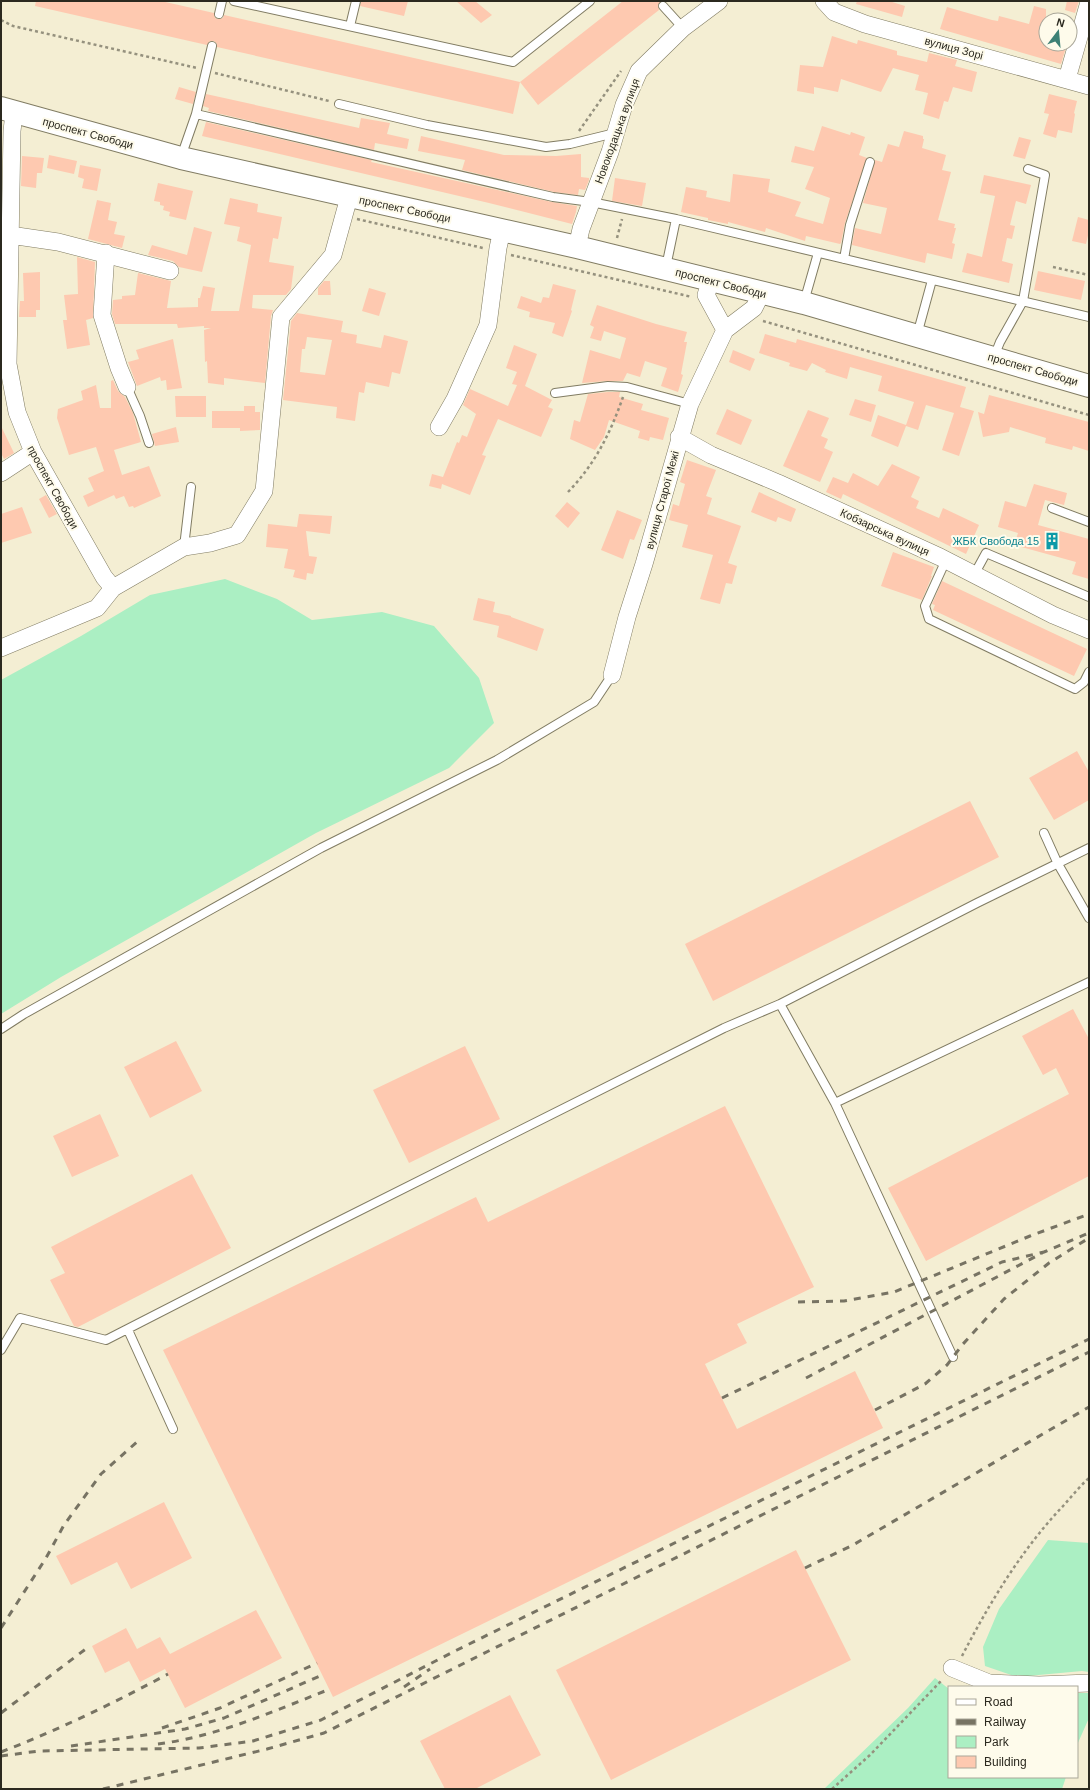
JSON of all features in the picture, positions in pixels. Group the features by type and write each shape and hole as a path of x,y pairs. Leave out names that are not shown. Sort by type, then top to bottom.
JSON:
{"main road":[{"name":"проспект Свободи","path":"8,110 181,158 349,197 502,230 762,292 916,335 1089,386"}],"street":[{"name":"Новокодацька вулиця","path":"577,248 581,229 624,105 639,72 683,28 719,1"},
{"name":"вулиця Зорі","path":"824,1 834,12 865,24 1089,86"},
{"path":"1067,79 1089,2"},
{"name":"проспект Свободи","path":"8,110 12,131 8,364 16,412 32,452 104,577 113,588"},
{"name":"проспект Свободи","path":"184,547 210,543 237,535 264,491 281,317 333,255 349,197"},
{"path":"439,427 455,399 488,325 498,248 502,230"},
{"path":"10,235 58,242 106,253 170,271"},
{"path":"106,253 102,315 126,387"},
{"path":"711,280 706,295 725,330"},
{"name":"вулиця Старої Межі","path":"612,675 621,638 644,564 679,437 690,404 725,330 754,308 762,292"},
{"name":"Кобзарська вулиця","path":"679,437 711,455 778,483 946,560 1052,615 1089,630"},
{"path":"1,473 32,452"},
{"path":"1,648 97,608 113,588 184,547"},
{"path":"952,1668 989,1683 1089,1683"}],"lane":[{"path":"219,14 222,1"},
{"path":"234,1 252,3 513,62 590,1"},
{"path":"350,26 356,1"},
{"path":"664,6 683,28"},
{"path":"181,158 196,114 212,46"},
{"path":"339,104 427,125 546,147 570,144 615,133"},
{"path":"196,114 553,197 591,202 676,219 1089,317"},
{"path":"844,259 850,225 870,162"},
{"path":"994,358 1000,342 1023,301 1045,175 1028,169"},
{"path":"666,269 676,219"},
{"path":"804,303 818,253"},
{"path":"916,335 932,280"},
{"path":"555,393 608,386 627,387 690,404"},
{"path":"126,387 140,416 149,443"},
{"path":"184,547 191,487"},
{"path":"1052,508 1089,522"},
{"path":"974,575 986,553 1089,596"},
{"path":"946,560 925,606 929,619 1075,689 1084,682 1089,672"},
{"path":"1,1029 24,1014 321,848 497,760 594,702 612,675"},
{"path":"1044,833 1058,864 1089,918"},
{"path":"1,1350 20,1318 106,1340 128,1330 315,1233 724,1028 780,1004 977,903 1089,848"},
{"path":"835,1103 1089,982"},
{"path":"780,1004 835,1103 953,1357"},
{"path":"128,1330 173,1429"}],"path":[{"path":"1,20 13,26 206,70 231,78 339,104"},
{"path":"617,238 624,208"},
{"path":"1053,267 1089,275"},
{"path":"568,492 585,474 604,443 627,387"},
{"path":"832,1789 870,1755 962,1657 997,1594 1029,1545 1056,1513 1089,1478"}],"green space":[{"path":"225,579 277,599 312,620 382,612 434,626 479,678 494,723 449,768 316,833 61,977 1,1014 1,680 81,636 150,595"},
{"path":"1048,1540 1089,1543 1089,1672 1082,1671 1017,1677 985,1666 983,1647 999,1609"},
{"path":"935,1678 948,1688 948,1778 1066,1778 1062,1789 824,1789 908,1708"},
{"path":"1078,1693 1089,1693 1089,1718 1078,1743"}],"building":[{"path":"36,1 161,1 214,13 215,18 218,19 223,18 224,15 520,82 513,114 217,47 217,44 214,41 210,41 207,45 35,6"},
{"path":"361,1 408,1 404,16 360,6"},
{"path":"456,1 475,1 492,15 481,23"},
{"path":"623,1 661,1 658,5 659,10 538,105 520,82"},
{"path":"857,1 889,1 905,6 902,17 856,4"},
{"path":"1067,1 1079,1 1075,12 1065,10"},
{"path":"1034,6 1046,9 1046,12 1038,12 1038,52 1065,52 1061,64 940,29 947,7 992,20 998,21 999,16 1029,24"},
{"path":"832,36 857,44 858,40 897,51 897,55 927,62 929,53 957,60 955,66 977,72 972,92 953,87 948,102 944,101 939,119 923,114 928,93 915,90 919,75 893,68 881,92 841,79 838,92 814,87 814,94 797,91 800,65 823,67"},
{"path":"179,87 196,92 193,104 175,99"},
{"path":"206,94 359,128 361,118 390,123 387,134 409,139 407,149 375,143 374,150 208,111 209,108 203,106"},
{"path":"1049,94 1077,101 1072,133 1058,130 1056,138 1043,134 1049,114 1044,113"},
{"path":"206,122 372,160 371,162 552,202 577,206 576,212 572,224 489,203 202,136"},
{"path":"822,126 850,135 851,132 865,137 859,155 867,158 845,223 840,244 806,236 805,241 766,228 765,232 728,222 728,224 708,220 708,218 681,212 686,187 707,191 706,197 730,202 733,174 770,179 768,192 801,202 795,216 823,224 830,198 805,189 814,167 791,162 795,146 814,151"},
{"path":"904,131 923,136 924,139 922,148 946,155 942,170 951,172 938,220 955,224 954,228 956,228 952,243 955,244 952,259 927,253 925,263 852,245 855,228 881,234 887,208 863,203 875,160 882,162 888,144 899,147"},
{"path":"421,136 504,155 556,156 581,154 581,177 589,178 589,180 585,190 579,189 578,195 554,192 462,170 465,160 418,151"},
{"path":"1019,137 1031,140 1025,159 1013,156"},
{"path":"49,155 77,161 74,174 47,168"},
{"path":"22,156 44,158 42,173 37,173 36,188 21,186"},
{"path":"80,165 101,169 97,191 82,188 84,179 78,177"},
{"path":"984,175 1031,185 1026,204 1016,201 1010,225 1015,226 1012,239 1007,238 1002,261 1013,264 1009,283 962,272 967,253 982,257 995,196 980,193"},
{"path":"615,178 646,183 642,206 612,201"},
{"path":"158,183 193,191 186,220 169,216 170,212 163,210 164,206 160,205 160,202 154,201"},
{"path":"230,198 258,204 257,212 282,217 278,239 273,238 269,262 294,266 291,289 286,295 253,295 252,308 273,310 271,316 265,383 224,378 224,385 208,383 207,361 205,362 204,330 211,328 204,328 204,326 178,328 177,324 115,324 112,314 113,300 122,299 122,296 135,295 138,273 171,281 167,308 198,307 198,298 200,298 203,286 215,288 211,311 239,311 251,245 237,241 240,227 224,224"},
{"path":"97,200 111,203 108,220 117,222 114,234 125,236 122,248 88,239"},
{"path":"1078,217 1089,220 1089,231 1086,244 1072,241"},
{"path":"194,227 212,232 202,272 179,267 173,261 148,255 152,245 187,255"},
{"path":"77,257 95,262 93,318 86,320 90,345 67,349 63,320 67,320 64,295 78,294"},
{"path":"1038,271 1085,281 1081,300 1034,290"},
{"path":"40,272 40,310 36,310 36,317 19,317 20,301 24,301 23,273"},
{"path":"324,281 330,281 331,295 318,295 318,288"},
{"path":"553,284 576,290 572,311 563,337 552,333 555,323 529,317 530,312 517,308 521,296 541,303 543,297 549,298"},
{"path":"369,288 386,293 379,316 362,311"},
{"path":"597,305 656,324 687,332 684,342 687,342 681,374 683,375 678,392 661,386 667,368 645,361 640,377 627,373 623,381 582,383 590,350 620,359 626,338 604,331 601,341 590,338 594,327 590,325"},
{"path":"297,313 343,321 341,332 357,335 356,343 381,348 384,335 408,341 400,374 392,372 389,387 366,382 364,393 359,392 355,421 336,418 337,407 283,400 291,321","holes":["307,337 332,340 325,375 300,372 302,349 305,349"]},
{"path":"765,334 796,343 797,339 966,387 960,407 974,411 959,456 942,450 954,413 926,405 918,430 906,426 898,447 871,436 878,415 906,425 914,402 878,391 882,376 850,367 847,379 825,372 826,370 812,363 807,371 789,366 790,363 759,353"},
{"path":"173,339 182,388 167,390 166,380 161,381 160,377 137,386 128,362 139,359 136,350"},
{"path":"514,345 537,354 525,386 552,400 548,407 553,409 541,437 498,419 482,455 486,456 470,495 442,484 441,489 429,486 432,474 443,477 457,442 459,443 462,435 467,437 476,414 463,405 470,389 508,406 517,385 512,384 517,372 506,368"},
{"path":"733,350 755,359 750,371 729,362"},
{"path":"113,380 118,391 125,397 133,413 141,442 114,450 122,475 149,466 161,496 134,508 133,506 129,507 124,496 116,499 114,495 88,507 83,496 94,491 88,478 104,471 96,447 69,455 57,418 58,409 83,400 81,391 96,385 100,408 111,408 111,381"},
{"path":"620,392 619,397 643,404 641,410 669,418 663,440 650,437 649,441 638,438 640,431 609,420 604,437 595,450 570,439 574,420 580,422 588,394"},
{"path":"989,395 1089,422 1089,451 1073,446 1072,450 1045,443 1046,438 1010,427 1009,432 983,437 978,412 984,414"},
{"path":"175,396 206,396 206,417 176,417"},
{"path":"855,399 876,405 871,422 849,415"},
{"path":"244,406 255,406 255,412 260,412 260,430 240,431 240,428 212,428 212,411 244,411"},
{"path":"727,409 752,420 741,445 716,434"},
{"path":"808,410 829,418 821,436 828,439 824,448 833,452 820,482 783,466"},
{"path":"1,426 14,453 4,459 1,453"},
{"path":"176,427 179,442 155,446 152,434"},
{"path":"687,460 716,470 706,496 712,498 707,514 741,526 728,563 737,566 732,584 726,583 720,604 700,599 713,555 682,547 688,525 669,520 673,504 679,506 685,484 680,482"},
{"path":"892,464 920,477 911,497 919,501 916,508 939,518 943,508 979,525 966,554 843,494 841,499 826,492 833,477 848,483 853,473 878,486"},
{"name":"ЖБК Свобода 15","path":"1034,484 1067,493 1064,505 1045,500 1038,525 1089,539 1089,579 1072,574 1076,562 1014,545 1018,533 998,527 1005,501 1026,507"},
{"path":"759,492 796,509 791,522 778,517 776,522 751,512"},
{"path":"46,495 57,514 49,518 39,499"},
{"path":"567,502 580,513 568,528 555,516"},
{"path":"22,507 32,533 1,543 1,514"},
{"path":"617,510 642,520 634,540 630,539 623,559 601,550"},
{"path":"299,514 332,516 330,534 306,531 309,556 317,557 313,574 307,573 306,580 293,577 295,570 284,568 288,549 266,547 268,524 297,527"},
{"path":"893,552 934,567 922,600 881,586"},
{"path":"942,581 1087,649 1074,676 933,610 935,605 932,604"},
{"path":"478,598 495,602 493,612 511,616 544,629 537,651 497,637 499,626 473,620"},
{"path":"1077,751 1089,772 1089,800 1054,820 1029,778"},
{"path":"970,801 999,857 713,1001 685,944"},
{"path":"1073,1009 1089,1039 1089,1176 926,1261 888,1188 1069,1094 1056,1068 1043,1075 1022,1036"},
{"path":"176,1041 202,1091 150,1118 124,1067"},
{"path":"465,1046 500,1119 409,1163 373,1090"},
{"path":"725,1106 814,1287 737,1324 747,1343 705,1364 737,1429 855,1371 883,1428 333,1697 163,1350 476,1197 488,1222"},
{"path":"100,1114 119,1156 72,1177 53,1136"},
{"path":"192,1174 231,1248 78,1327 74,1326 50,1280 65,1273 51,1247"},
{"path":"164,1502 192,1558 131,1589 117,1562 71,1585 56,1556"},
{"path":"796,1550 851,1660 611,1780 556,1670"},
{"path":"256,1610 282,1658 185,1708 165,1669 140,1682 129,1661 105,1673 92,1646 126,1628 137,1649 160,1637 170,1654"},
{"path":"510,1695 541,1755 475,1789 445,1789 420,1741"}],"railway":[{"path":"798,1302 844,1301 894,1292 1030,1236 1089,1214"},
{"path":"806,1378 1044,1252 1089,1233"},
{"path":"875,1410 925,1384 947,1365 963,1344 1004,1299 1049,1263 1089,1238"},
{"path":"722,1398 1002,1262 1044,1252"},
{"path":"1,1756 39,1751 199,1748 253,1741 321,1720 457,1650 1089,1339"},
{"path":"103,1789 267,1749 324,1733 1089,1352"},
{"path":"805,1568 853,1545 1089,1407"},
{"path":"1,1628 46,1558 64,1525 101,1474 138,1441"},
{"path":"1,1713 87,1648"},
{"path":"162,1728 220,1708 317,1663"},
{"path":"404,1687 430,1669"},
{"path":"1,1752 86,1716 168,1674"},
{"path":"71,1746 185,1729 224,1718 322,1675"},
{"path":"158,1744 203,1735 246,1722 330,1689"}],"place":[{"name":"ЖБК Свобода 15","path":"1052,541"}]}
